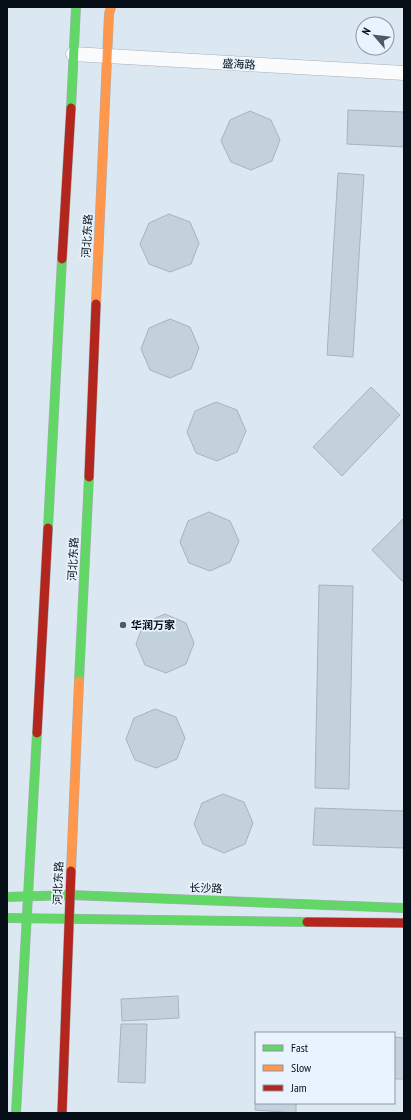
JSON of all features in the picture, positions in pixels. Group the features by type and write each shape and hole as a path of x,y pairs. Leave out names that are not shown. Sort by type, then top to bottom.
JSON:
{"main road":[{"path":"16,1113 26,897 76,7"},
{"name":"河北东路","path":"62,1113 69,917 107,56 109,14 111,7"},
{"name":"长沙路","path":"7,897 70,895 404,908"},
{"path":"7,918 69,917 404,923"}],"street":[{"name":"盛海路","path":"73,54 404,73"}],"building":[{"path":"348,110 404,112 404,147 347,144"},
{"path":"250,111 271,120 280,140 272,161 251,170 231,162 221,141 230,120"},
{"path":"338,173 364,175 353,357 327,355"},
{"path":"169,214 190,222 199,243 191,264 170,272 149,264 140,244 149,223"},
{"path":"170,319 190,327 199,348 191,369 170,378 150,370 141,349 149,328"},
{"path":"371,387 400,415 342,476 313,447"},
{"path":"216,402 237,410 246,431 237,452 217,461 196,453 187,432 195,411"},
{"path":"209,512 230,521 239,541 230,562 210,571 189,563 180,542 188,521"},
{"path":"404,518 404,579 402,581 372,550"},
{"path":"319,585 353,586 349,789 315,788"},
{"path":"165,614 186,623 194,643 186,664 166,673 145,665 136,644 144,623"},
{"path":"155,709 176,717 185,738 177,759 156,768 135,760 126,739 134,718"},
{"path":"223,794 244,802 253,823 245,844 224,853 203,844 194,824 202,803"},
{"path":"315,808 404,811 404,848 313,845"},
{"path":"178,996 179,1018 122,1021 121,999"},
{"path":"121,1024 147,1024 145,1083 118,1082"},
{"path":"395,1037 404,1038 404,1079 395,1079"},
{"path":"255,1104 296,1104 296,1113 255,1110"}],"traffic: fast":[{"path":"71,108 76,7"},
{"path":"48,528 62,259"},
{"path":"79,681 89,477"},
{"path":"16,1113 37,733"},
{"path":"7,897 70,895 404,908"},
{"path":"7,918 307,922"}],"traffic: slow":[{"path":"96,304 109,14 111,7"},
{"path":"71,871 79,681"}],"traffic: jam":[{"path":"62,259 71,108"},
{"path":"89,477 96,304"},
{"path":"37,733 48,528"},
{"path":"62,1113 71,871"},
{"path":"307,922 404,923"}],"place":[{"name":"华润万家","path":"123,625"}]}
